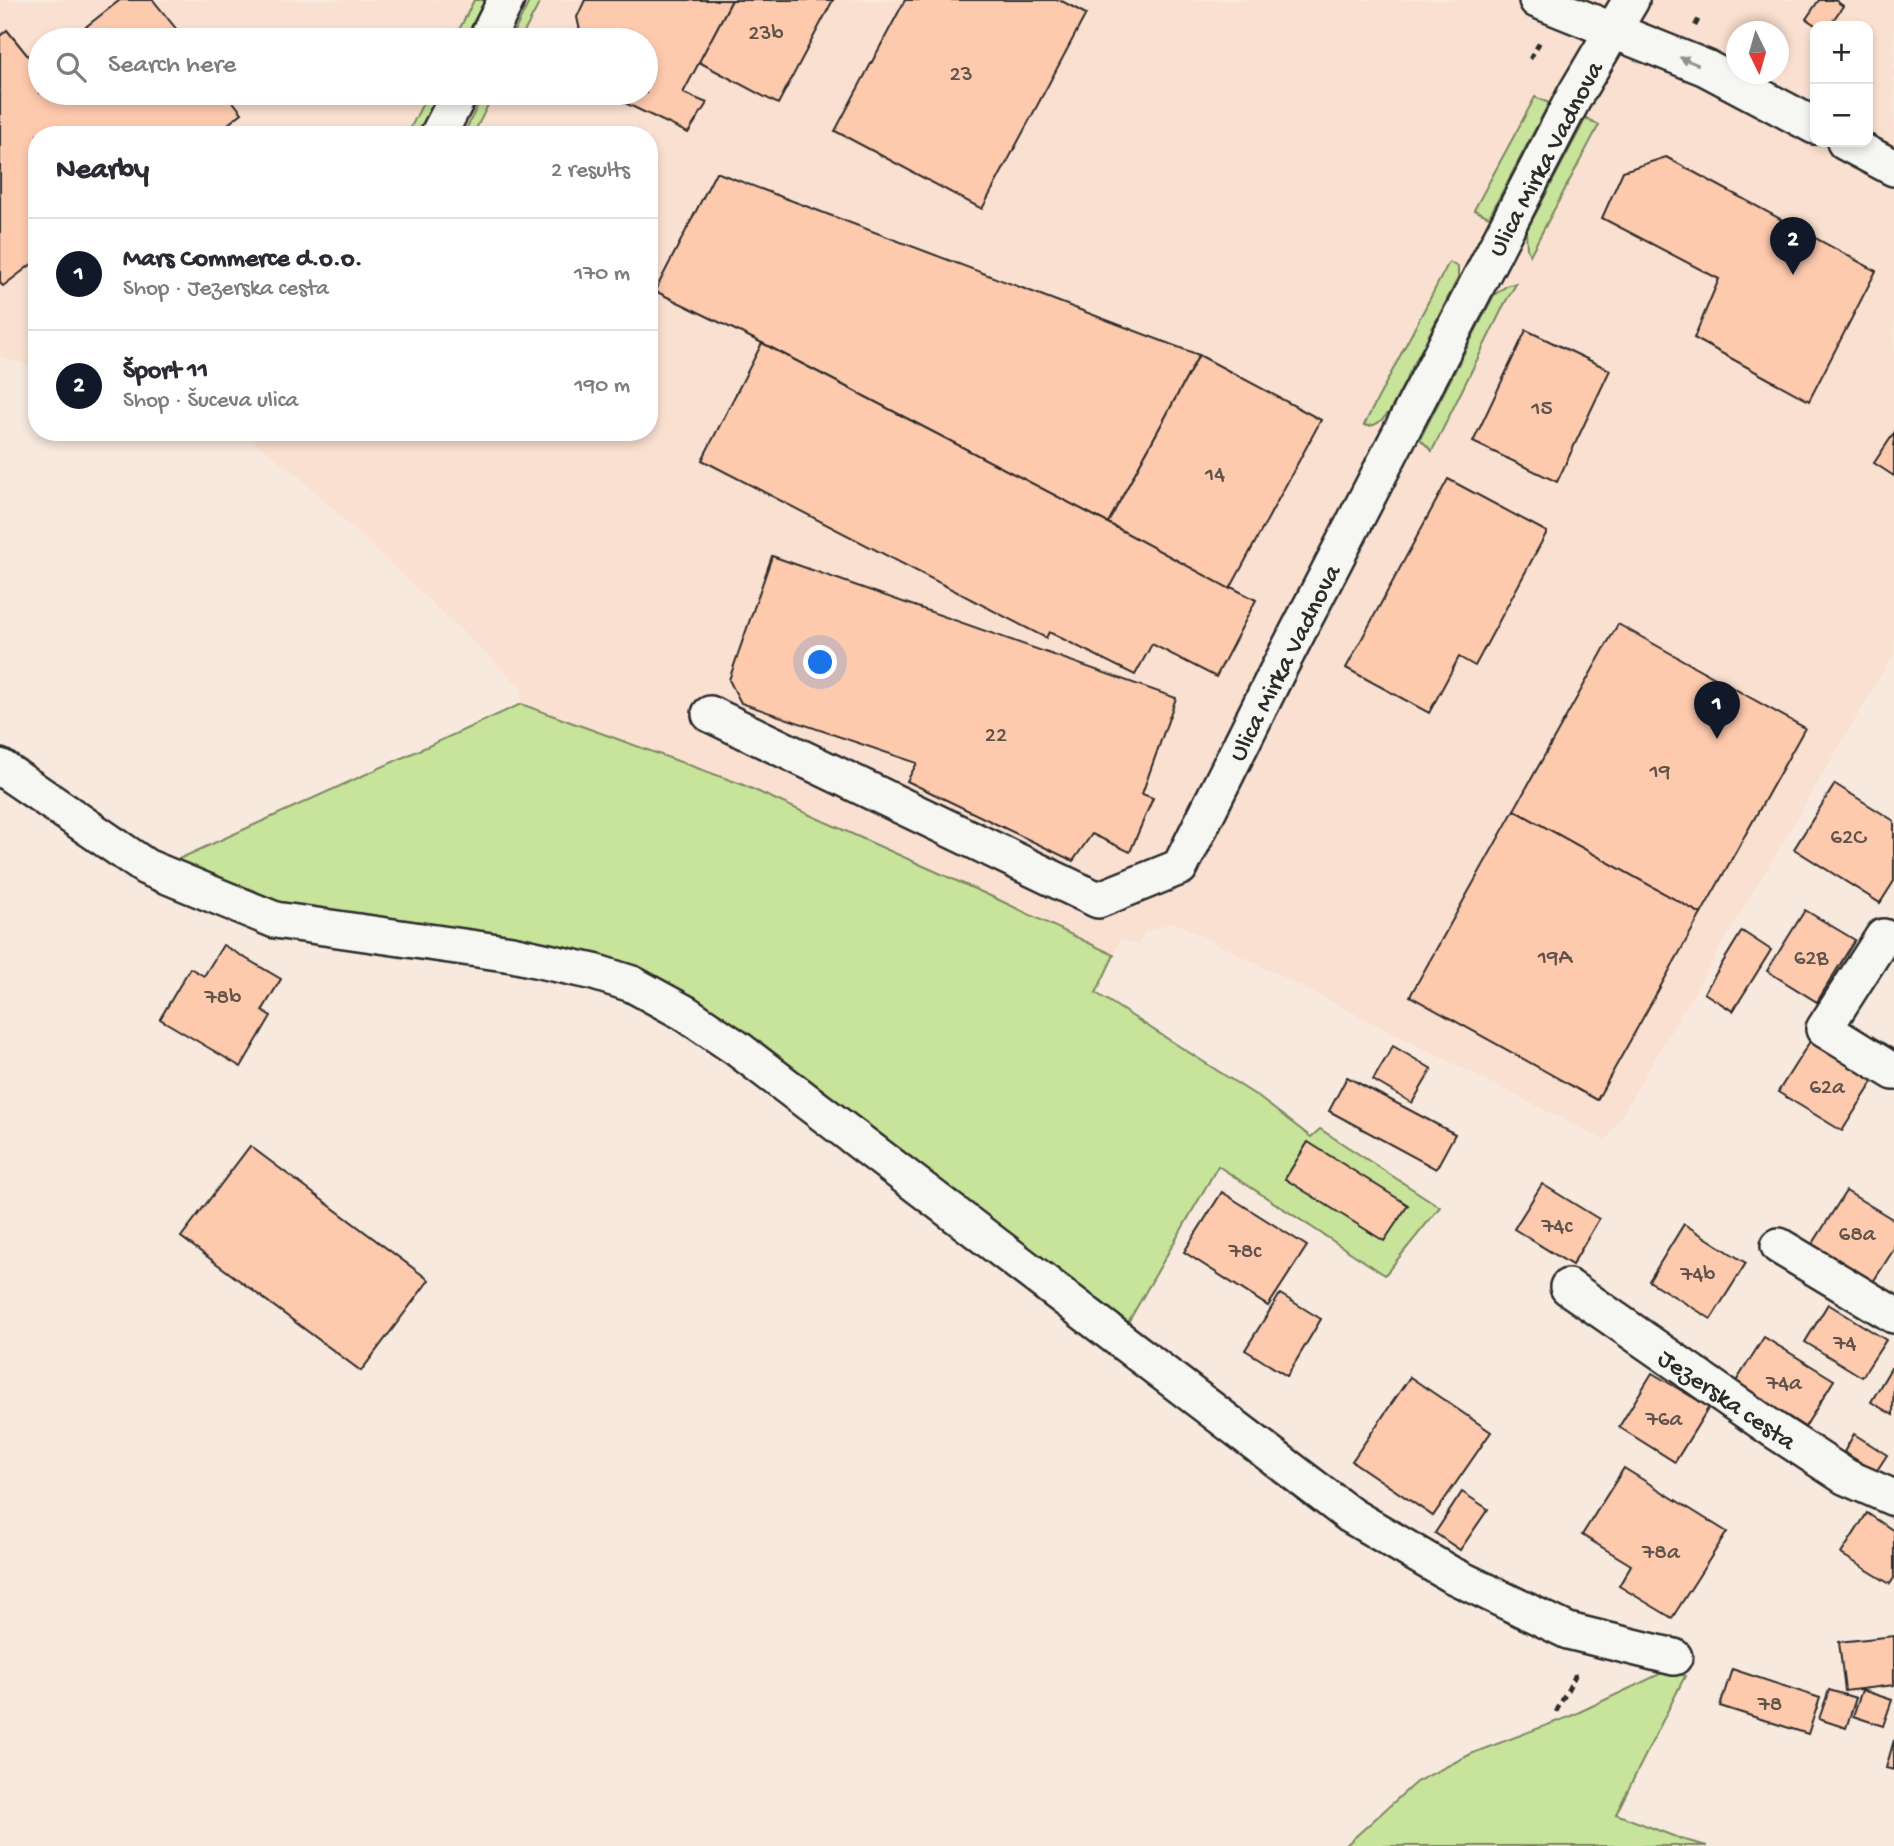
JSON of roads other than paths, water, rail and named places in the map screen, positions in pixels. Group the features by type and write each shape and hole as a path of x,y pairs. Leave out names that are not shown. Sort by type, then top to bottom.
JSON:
{"street":[{"path":"492,28 506,0"},
{"path":"1537,0 1622,14 1706,68 1810,123"},
{"name":"Ulica Mirka Vadnova","path":"710,714 1098,900 1180,867 1276,672 1575,95 1622,14"},
{"path":"443,126 454,105"},
{"path":"1854,147 1894,168"},
{"path":"0,767 146,867 275,920 512,954 594,972 632,984 685,1013 749,1057 1350,1515 1450,1574 1568,1631 1674,1657"},
{"path":"1883,937 1824,1029 1894,1072"},
{"path":"1779,1246 1894,1315"},
{"name":"Jezerska cesta","path":"1568,1287 1815,1457 1846,1477 1894,1499"}],"place":[{"name":"Šport 11","path":"1793,275"},
{"name":"Mars Commerce d.o.o.","path":"1717,739"}]}
